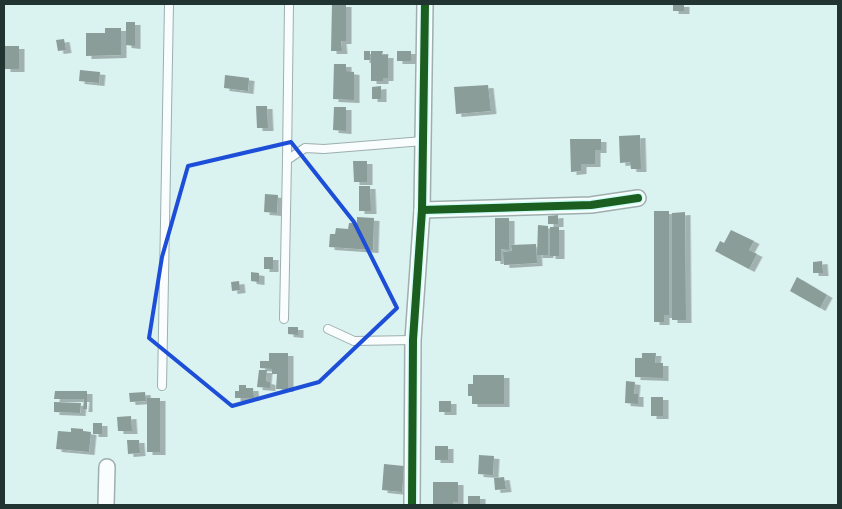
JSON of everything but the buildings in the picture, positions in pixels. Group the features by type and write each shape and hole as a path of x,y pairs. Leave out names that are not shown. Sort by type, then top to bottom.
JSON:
{"street":[{"path":"412,505 413,340 422,210 425,4"},
{"path":"422,210 591,205 638,198"},
{"path":"106,505 107,467"}],"lane":[{"path":"162,386 169,4"},
{"path":"284,319 289,4"},
{"path":"287,160 305,148 324,149 423,141"},
{"path":"328,329 354,341 413,340"}],"highlighted area":[{"path":"291,142 354,222 397,308 319,382 232,406 149,338 162,257 188,166"}],"cycle path":[{"path":"412,505 413,340 422,210 425,4"},
{"path":"422,210 591,205 638,198"}]}
